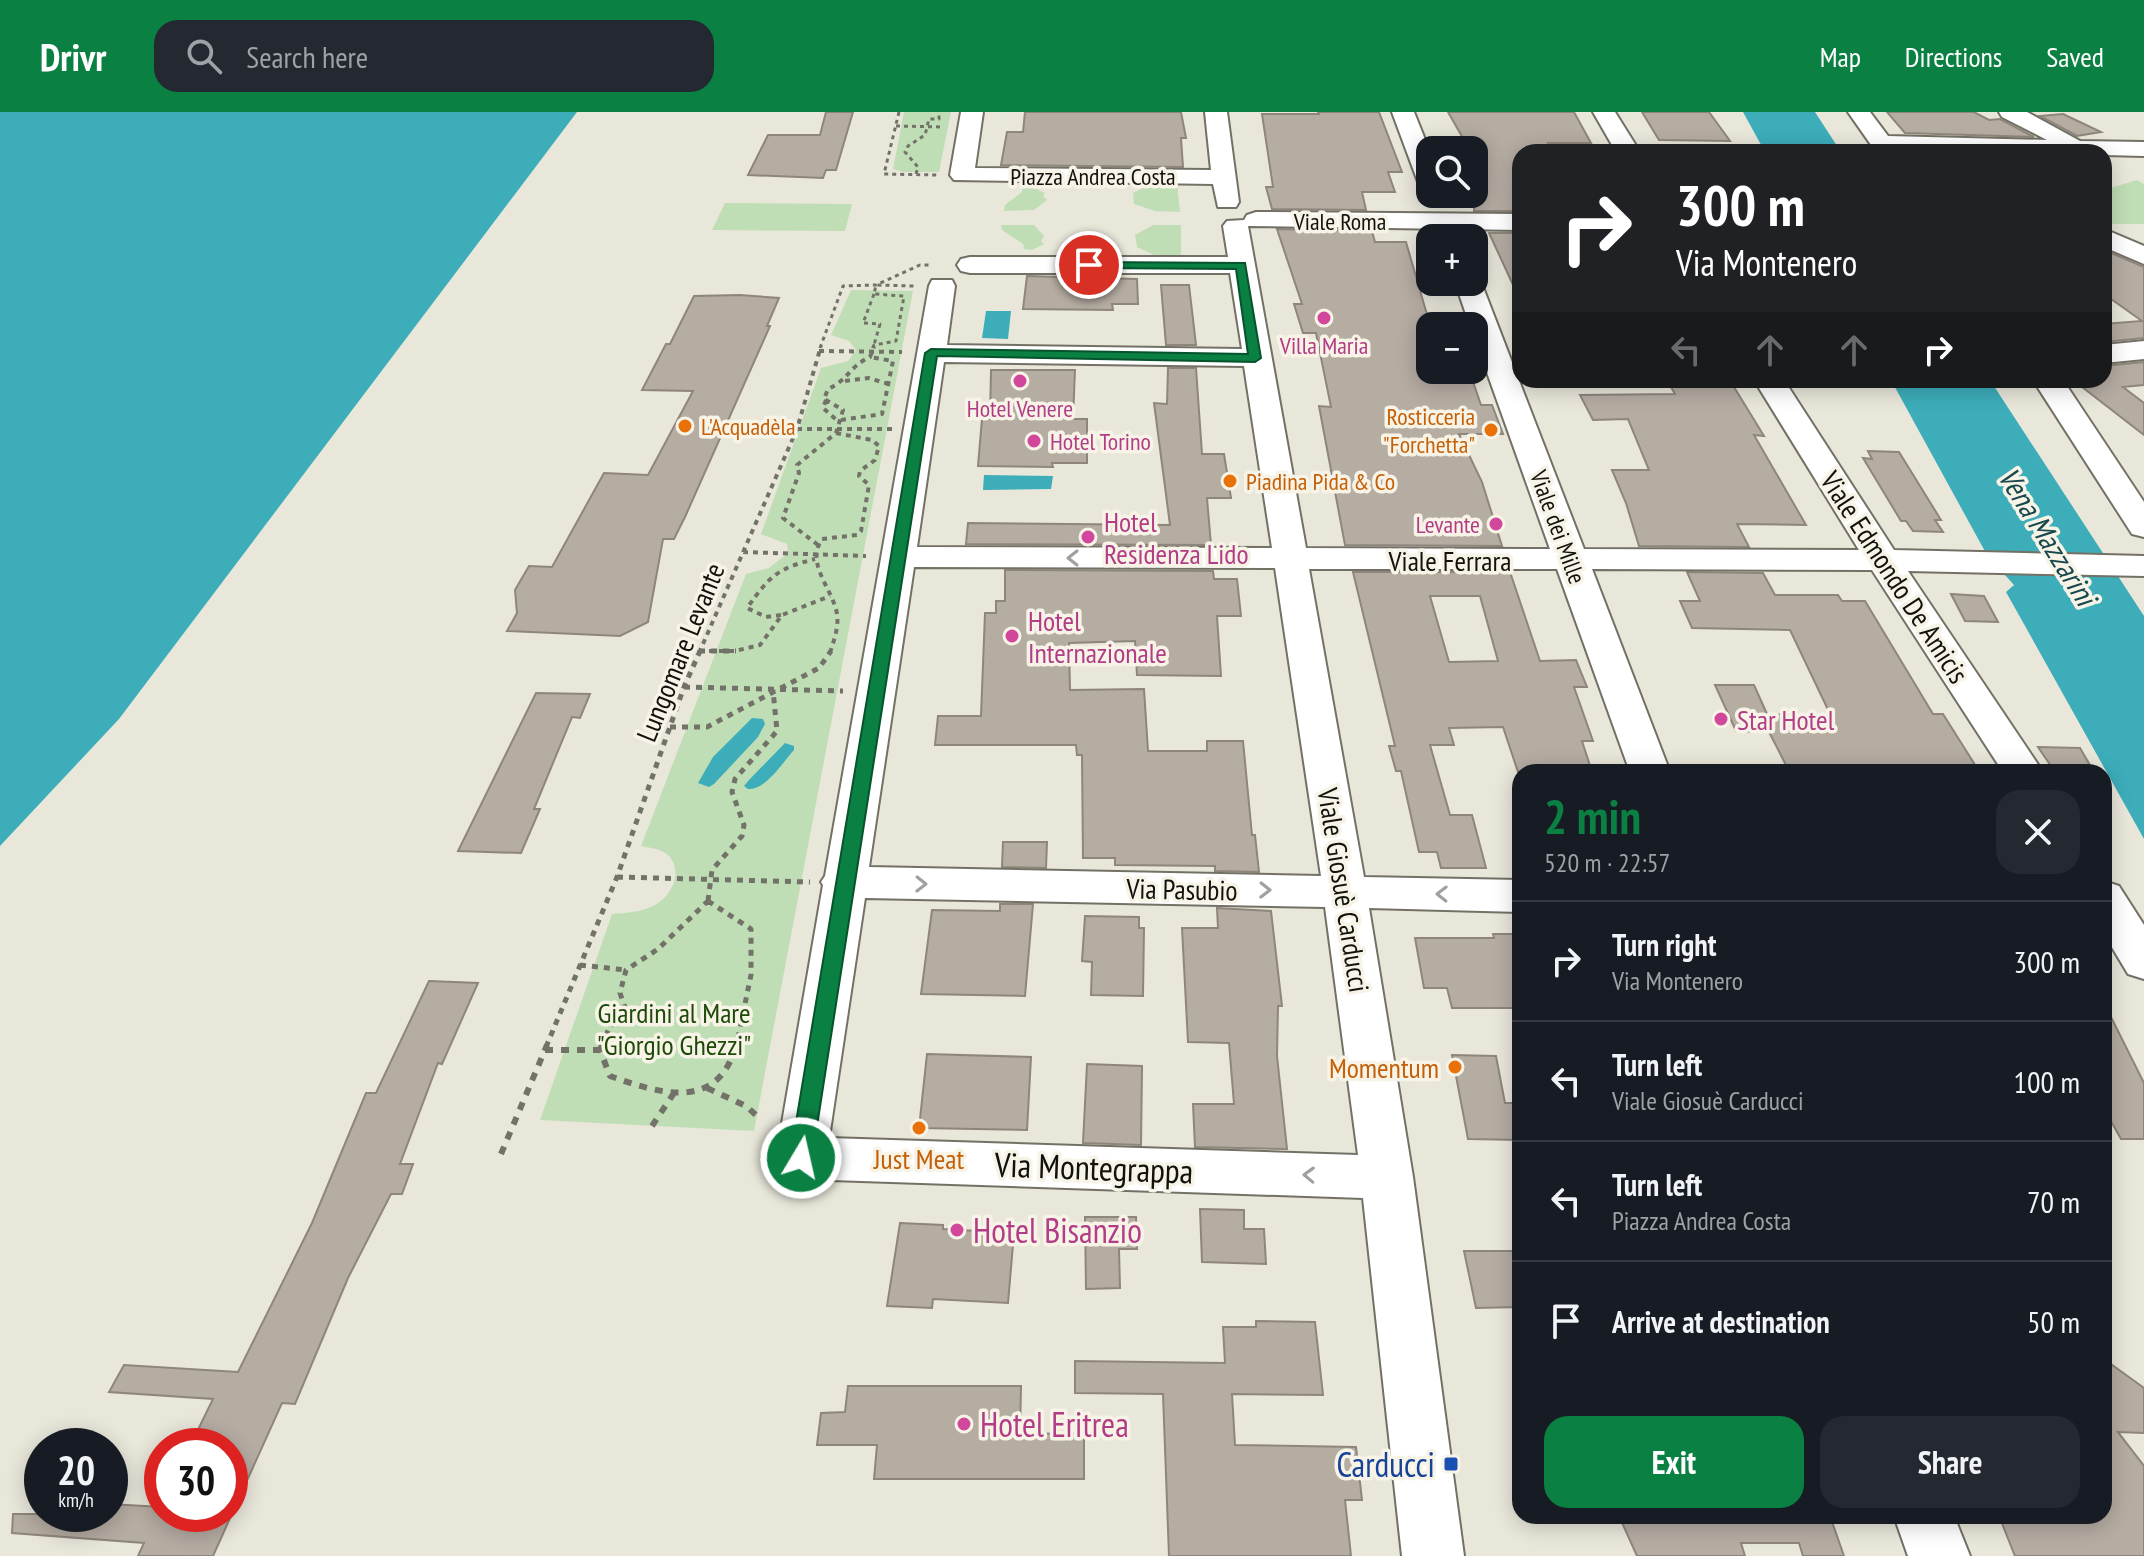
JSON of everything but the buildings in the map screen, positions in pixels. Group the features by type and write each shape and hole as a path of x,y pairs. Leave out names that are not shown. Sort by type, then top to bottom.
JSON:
{"street":[{"name":"Viale Giosuè Carducci","path":"1216,112 1223,177 1240,231 1255,358 1345,892 1387,1177 1433,1556"},
{"path":"1403,112 1416,146"},
{"path":"1604,112 1623,144"},
{"path":"1859,112 1882,144"},
{"path":"2010,112 2073,144"},
{"path":"962,175 971,120"},
{"path":"2112,150 2144,149"},
{"path":"2112,162 2137,171"},
{"name":"Piazza Andrea Costa","path":"962,175 1223,177"},
{"name":"Viale Roma","path":"1488,226 1512,223"},
{"path":"2112,228 2144,228"},
{"name":"Viale Roma","path":"1240,231 1416,230"},
{"path":"843,882 878,691 920,428 931,353 938,269 1240,231"},
{"path":"2112,241 2144,256"},
{"name":"Viale dei Mille","path":"1473,296 1647,764"},
{"path":"2112,353 2144,350"},
{"path":"931,353 1255,358"},
{"name":"Viale Edmondo De Amicis","path":"1774,388 2018,764"},
{"path":"2054,388 2128,480 2144,527"},
{"name":"Viale Ferrara","path":"899,557 1883,560 2144,566"},
{"name":"Via Pasubio","path":"843,882 1512,896"},
{"name":"Via Montegrappa","path":"843,882 801,1158 1387,1177"},
{"path":"2112,910 2144,962"},
{"path":"1927,1524 1939,1556"}],"path":[{"path":"899,112 884,174 962,175"},
{"path":"916,174 918,167 905,152 908,146 925,135 929,119 939,119 939,112"},
{"path":"896,126 927,127 971,120"},
{"path":"845,381 854,364 871,354 874,345 880,324 863,323 876,285 938,269"},
{"name":"Lungomare Levante","path":"501,1154 617,877 684,687 797,429 819,351 843,286 876,285 938,269"},
{"path":"874,294 904,296 896,341 874,345"},
{"path":"819,351 931,353"},
{"path":"871,354 893,361 889,384 882,414 841,422 823,408 828,389 845,381 868,378 889,384"},
{"path":"818,545 783,518 799,473 799,460 837,431 841,422 843,410 826,400"},
{"path":"797,429 920,428"},
{"path":"670,727 707,727 819,668 827,659 839,622 838,609 816,557 818,545 822,539 857,535 861,531 869,485 859,476 860,471 875,460 879,446 872,440 837,431"},
{"path":"743,552 816,557 899,557"},
{"path":"816,557 784,567 769,577 747,608 766,617 782,615 830,596"},
{"path":"699,651 735,651 760,645 782,615"},
{"path":"684,687 878,691"},
{"path":"580,965 626,970 658,949 708,901 712,870 742,836 744,825 732,792 735,779 777,731 773,690"},
{"path":"617,877 843,882"},
{"path":"626,970 620,993 627,1014 610,1026 600,1050 610,1076 653,1092 706,1087 720,1079 733,1058 755,964 751,929 708,901"},
{"path":"545,1050 600,1050"},
{"path":"706,1087 746,1106 757,1116"},
{"path":"652,1126 675,1092"}],"green space":[{"path":"904,112 951,112 939,172 893,169"},
{"path":"2137,180 2144,184 2144,224 2112,224 2112,188"},
{"path":"1177,183 1180,212 1155,211 1134,204 1133,193 1151,184"},
{"path":"1022,187 1032,187 1045,193 1043,196 1047,200 1034,210 1004,211 1005,205 1022,192"},
{"path":"725,203 852,204 845,231 712,230"},
{"path":"1001,225 1034,225 1044,236 1041,241 1044,244 1032,250 1024,249 1023,244 1002,230"},
{"path":"1153,225 1181,225 1181,258 1158,257 1137,247 1135,235"},
{"name":"Giardini al Mare \"Giorgio Ghezzi\"","path":"851,290 913,291 754,1131 540,1120 612,914 639,911 655,905 666,896 673,884 675,870 670,857 641,846 746,574 769,568 788,553 787,544 761,534 821,368 848,361 856,350 849,341 831,335"}],"water":[{"path":"0,112 577,112 119,719 0,846"},
{"path":"1743,112 1815,112 1836,144 1761,144"},
{"path":"986,311 1011,311 1008,339 982,338"},
{"name":"Vena Mazzarini","path":"1895,388 1995,388 2144,616 2144,839 2112,782 2112,764 2102,764 2006,592 2014,585 1987,555"},
{"path":"984,475 1053,476 1051,489 983,490"},
{"path":"752,718 763,719 765,724 758,737 714,784 709,787 698,783 713,757"},
{"path":"785,743 794,746 794,750 773,775 755,788 744,786 749,780"}],"place":[{"name":"Villa Maria","path":"1324,318"},
{"name":"Hotel Venere","path":"1020,381"},
{"name":"L'Acquadèla","path":"685,426"},
{"name":"Rosticceria \"Forchetta\"","path":"1491,430"},
{"name":"Hotel Torino","path":"1034,441"},
{"name":"Piadina Pida & Co","path":"1230,481"},
{"name":"Levante","path":"1496,524"},
{"name":"Hotel Residenza Lido","path":"1088,537"},
{"name":"Hotel Internazionale","path":"1012,636"},
{"name":"Star Hotel","path":"1721,719"},
{"name":"Momentum","path":"1455,1067"},
{"name":"Just Meat","path":"919,1128"},
{"name":"Hotel Bisanzio","path":"957,1230"},
{"name":"Hotel Eritrea","path":"964,1424"},
{"name":"Carducci","path":"1451,1464"}],"route":[{"path":"801,1158 843,882 878,691 931,353 1255,358 1241,265 1089,265"}]}
